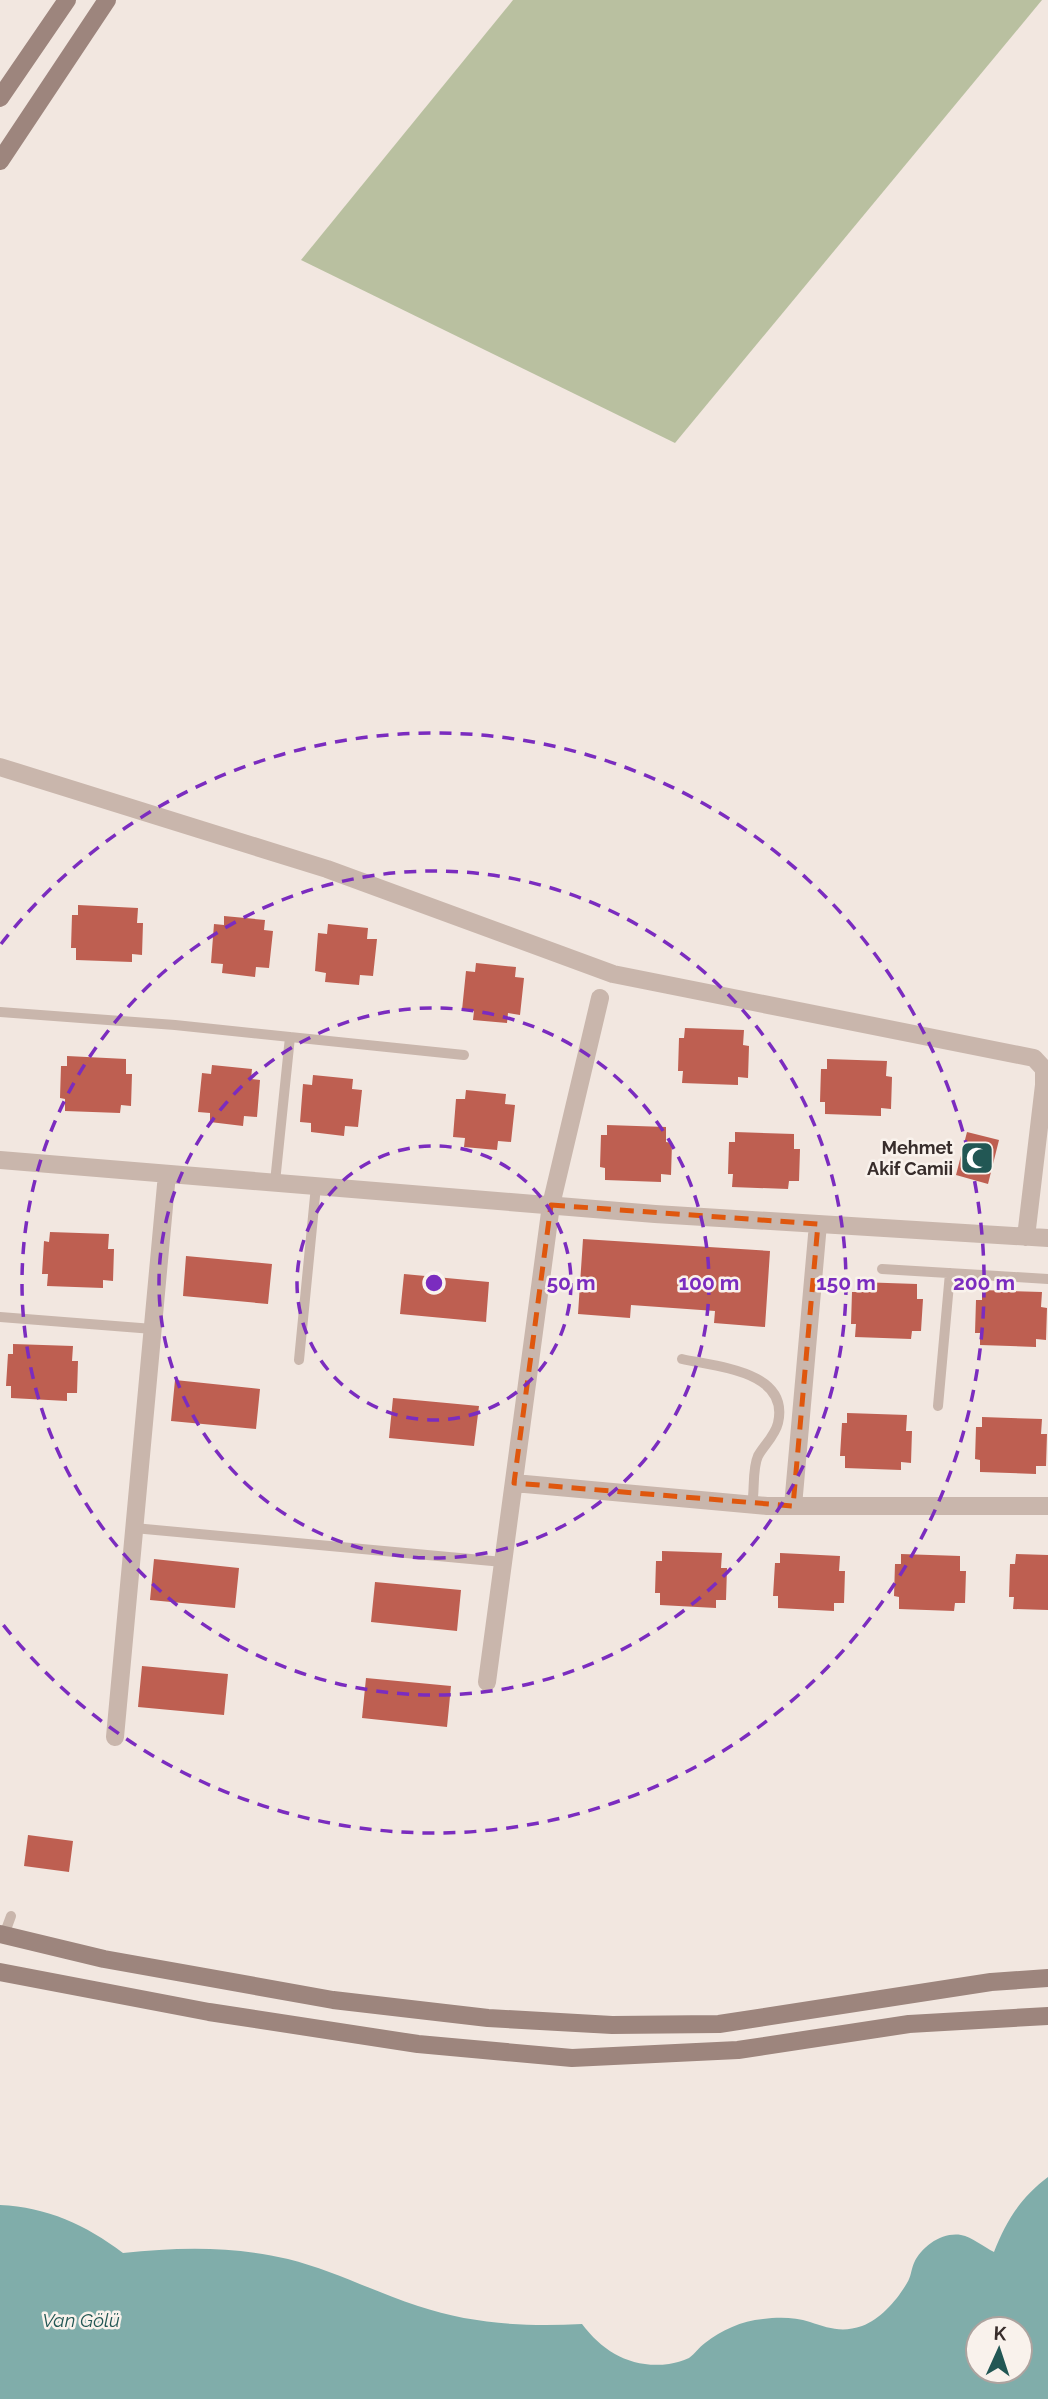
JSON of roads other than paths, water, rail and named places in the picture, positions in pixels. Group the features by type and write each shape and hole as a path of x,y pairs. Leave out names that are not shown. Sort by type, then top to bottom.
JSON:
{"main road":[{"path":"0,99 67,0"},
{"path":"0,161 107,0"},
{"path":"2,1935 104,1959 333,2000 488,2018 612,2025 719,2024 991,1982 1048,1978"},
{"path":"0,1972 209,2012 405,2042 572,2058 738,2050 909,2024 1048,2016"}],"street":[{"path":"0,767 327,869 613,974 1034,1058 1044,1069 1045,1085 1026,1237"},
{"path":"487,1682 551,1205 600,998"},
{"path":"0,1160 551,1205 1048,1238"},
{"path":"115,1737 167,1174"},
{"path":"793,1506 818,1224"},
{"path":"514,1483 793,1506 1048,1506"}],"lane":[{"path":"0,1012 175,1025 464,1055"},
{"path":"275,1182 290,1037"},
{"path":"299,1360 316,1186"},
{"path":"882,1269 1048,1279"},
{"path":"939,1406 950,1273"},
{"path":"0,1317 153,1329"},
{"path":"682,1359 751,1375 774,1391 779,1402 778,1424 757,1457 752,1504"},
{"path":"134,1528 503,1562"},
{"path":"2,1935 11,1916"}],"water":[{"name":"Van Gölü","path":"1048,2177 1048,2399 0,2399 0,2205 34,2209 65,2219 95,2234 123,2253 206,2249 267,2255 304,2264 418,2306 459,2317 520,2324 582,2324 609,2350 631,2361 656,2365 687,2359 718,2334 755,2320 792,2318 842,2329 869,2323 882,2314 898,2296 908,2281 914,2263 933,2241 961,2235 994,2252 1015,2210"}],"place":[{"name":"Mehmet Akif Camii","path":"977,1158"}]}
